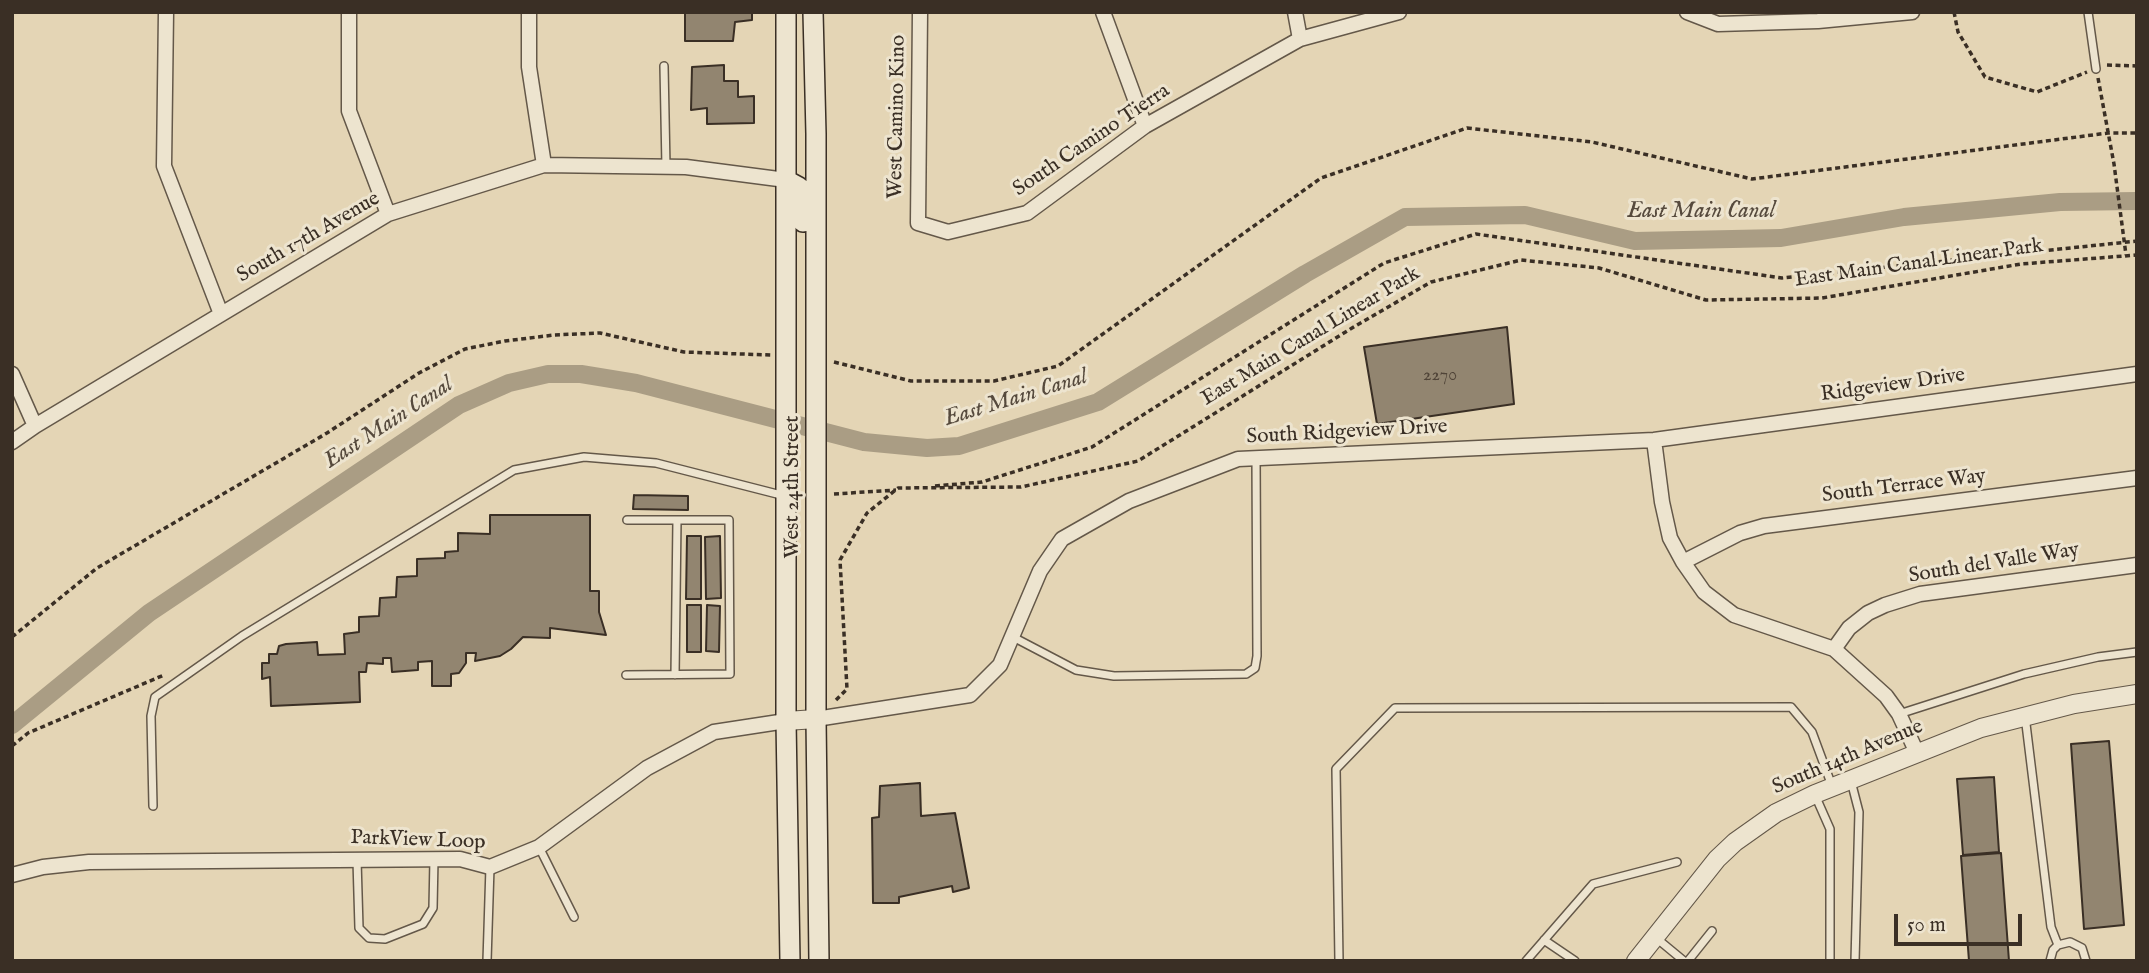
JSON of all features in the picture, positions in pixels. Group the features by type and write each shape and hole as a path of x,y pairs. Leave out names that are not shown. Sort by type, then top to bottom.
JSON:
{"main road":[{"name":"West 24th Street","path":"786,12 786,721 790,961"},
{"name":"West 24th Street","path":"813,12 816,134 816,719 819,961"},
{"path":"786,180 799,187 803,199 805,281 815,309"}],"street":[{"path":"166,12 164,166 221,314"},
{"path":"349,12 349,111 388,214"},
{"path":"529,12 529,67 544,165"},
{"name":"West Camino Kino","path":"918,223 920,12"},
{"path":"1103,12 1146,126"},
{"path":"1295,12 1300,39"},
{"name":"South Camino Tierra","path":"918,223 948,232 1027,213 1146,126 1300,39 1399,12"},
{"path":"1687,12 1718,24 1912,12"},
{"name":"South 17th Avenue","path":"12,442 34,426 388,214 544,165 686,167 786,180"},
{"path":"12,374 34,426"},
{"name":"Ridgeview Drive","path":"1654,440 2137,374"},
{"path":"1654,440 1670,538 1704,592 1734,615 1834,649 1886,696 1899,713 1917,752"},
{"name":"South Ridgeview Drive","path":"816,719 970,695 1000,665 1040,570 1062,539 1129,501 1238,459 1654,440"},
{"name":"South Terrace Way","path":"1683,562 1740,533 1764,526 2137,478"},
{"name":"South del Valle Way","path":"1834,649 1849,628 1868,613 1920,594 2137,565"},
{"name":"South 14th Avenue","path":"1636,961 1717,859 1735,842 1776,813 1815,794 1981,728 2074,704 2137,694"},
{"path":"786,721 816,719"},
{"name":"ParkView Loop","path":"12,876 43,867 89,862 460,859 490,867 539,847 647,768 714,732 786,721"}],"lane":[{"path":"2088,12 2096,69"},
{"path":"664,66 666,167"},
{"path":"153,806 151,716 155,696 242,636 514,470 584,457 656,463 786,496"},
{"path":"1013,637 1076,670 1114,676 1246,674 1255,668 1256,457"},
{"path":"626,675 730,674 729,520 627,520"},
{"path":"675,675 677,520"},
{"path":"1899,713 2024,674 2098,657 2137,652"},
{"path":"1339,961 1336,769 1395,708 1791,707 1812,732 1832,787"},
{"path":"2025,715 2050,927 2058,945"},
{"path":"1850,780 1859,812 1855,961"},
{"path":"1815,794 1830,829 1830,961"},
{"path":"539,847 574,917"},
{"path":"357,860 359,928 369,938 385,939 423,924 433,908 434,859"},
{"path":"1526,961 1593,884 1677,862"},
{"path":"487,961 490,867"},
{"path":"1655,937 1686,961 1712,932"},
{"path":"1544,940 1575,961"},
{"path":"2050,961 2058,945 2064,942 2077,944 2086,961"}],"path":[{"path":"1954,12 1958,32 1985,77 2037,92 2106,65 2137,66"},
{"path":"2096,69 2114,164 2126,255"},
{"path":"816,358 911,381 994,381 1058,366 1321,178 1468,128 1591,142 1752,179 2108,133 2137,133"},
{"path":"817,496 982,482 1092,447 1384,263 1476,234 1782,278 2137,241"},
{"name":"East Main Canal Linear Park","path":"816,719 847,689 840,560 867,513 898,488 1021,487 1138,461 1431,282 1521,260 1599,268 1706,300 1822,298 2021,264 2137,254"},
{"path":"12,638 97,568 327,433 419,373 465,349 554,335 600,333 684,352 786,355"},
{"path":"12,746 28,733 169,673"}],"building":[{"path":"685,12 752,12 752,20 735,22 733,41 685,41"},
{"path":"724,65 724,81 738,81 738,97 754,96 754,123 707,124 707,108 691,110 692,67"},
{"path":"1507,327 1514,404 1377,424 1364,347"},
{"path":"634,495 688,496 688,510 633,509"},
{"path":"490,515 590,515 590,591 599,591 599,612 606,635 550,628 550,638 523,637 500,656 475,661 476,653 466,653 466,663 459,673 451,674 451,686 432,686 432,661 418,662 418,670 392,672 391,658 383,658 383,664 367,663 366,672 359,672 360,702 271,706 270,677 262,679 262,663 269,663 269,654 277,654 279,646 286,644 317,642 318,655 345,654 344,634 359,632 359,617 379,616 380,598 396,597 397,577 417,576 417,559 445,558 445,552 458,551 458,533 490,534"},
{"path":"687,536 701,536 701,599 686,599"},
{"path":"720,536 721,598 706,599 705,537"},
{"path":"687,605 701,605 701,652 687,652"},
{"path":"707,605 720,606 719,652 706,651"},
{"path":"2109,741 2124,925 2084,929 2071,744"},
{"path":"1994,777 1999,852 1963,855 1957,779"},
{"path":"920,783 921,816 955,813 969,888 953,892 952,886 899,897 899,903 873,903 872,818 879,817 880,786"},
{"path":"2001,853 2009,961 1969,961 1961,856"}],"waterway":[{"name":"East Main Canal","path":"12,725 149,613 459,405 509,383 548,374 581,374 636,383 864,442 927,448 959,446 1098,402 1305,274 1405,217 1525,215 1635,241 1781,238 1904,217 2060,202 2137,201"}]}
